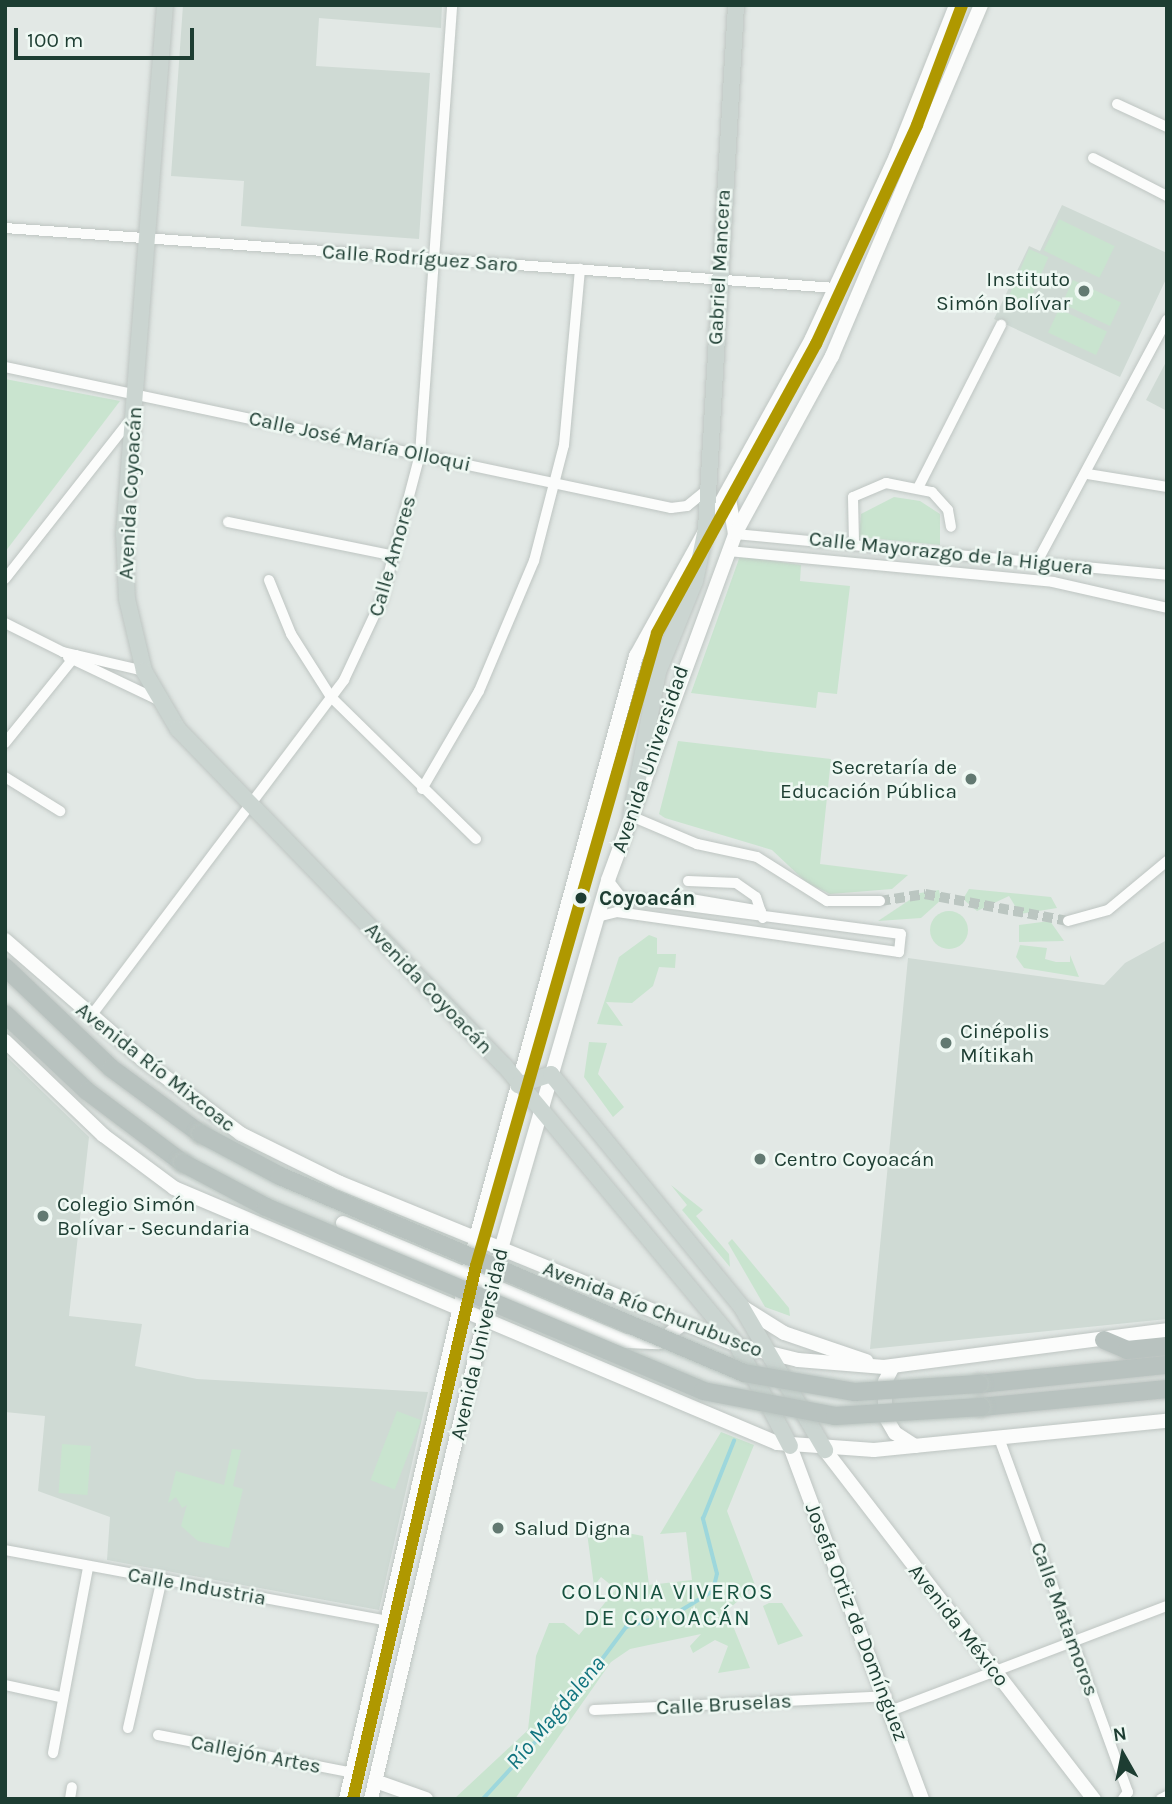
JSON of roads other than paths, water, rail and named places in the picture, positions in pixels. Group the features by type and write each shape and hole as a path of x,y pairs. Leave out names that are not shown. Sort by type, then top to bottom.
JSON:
{"highway":[{"path":"5,967 111,1068 201,1134 246,1160 484,1265 770,1380 855,1392 979,1384 1167,1365"},
{"path":"5,1014 87,1091 183,1163 266,1208 475,1298 737,1401 835,1416 981,1407 1167,1389"},
{"path":"1104,1340 1127,1350 1167,1346"}],"main road":[{"name":"Avenida Coyoacán","path":"165,5 133,416 124,569 144,671 158,700 250,803 518,1085 737,1346 790,1446"},
{"name":"Gabriel Mancera","path":"631,816 658,672 695,580 706,529 718,279 736,5"},
{"name":"Avenida Universidad","path":"346,1799 476,1238 636,656 728,493 835,288 956,5"},
{"name":"Avenida Universidad","path":"372,1799 492,1284 608,880 735,534 837,345 981,5"},
{"path":"728,493 735,534"},
{"name":"Avenida Río Mixcoac","path":"5,940 91,1016 242,1134 340,1183 476,1238"},
{"path":"5,1041 133,1161 174,1188 304,1248 790,1446 825,1450 915,1446 1167,1420"},
{"path":"518,1085 551,1074 741,1306 825,1450"},
{"path":"304,1248 330,1239 343,1223 340,1183"},
{"path":"343,1223 636,1343 664,1340 682,1324"},
{"name":"Avenida Río Churubusco","path":"476,1238 737,1346 771,1355 888,1366 1167,1330"},
{"path":"741,1306 784,1333 888,1366 885,1416 895,1433 915,1446"},
{"name":"Josefa Ortiz de Domínguez","path":"790,1446 890,1703 922,1799"},
{"name":"Avenida México","path":"825,1450 1094,1799"},
{"path":"378,1782 426,1799"}],"street":[{"name":"Calle Amores","path":"91,1016 331,697 364,648 395,556 421,454 452,5"},
{"path":"1117,104 1167,127"},
{"path":"1093,158 1167,196"},
{"name":"Calle Rodríguez Saro","path":"5,228 835,288"},
{"path":"422,789 500,647 558,482 580,269"},
{"path":"1037,562 1088,474 1167,320"},
{"path":"919,485 1001,325"},
{"name":"Calle José María Olloqui","path":"5,367 671,508 687,506 708,489"},
{"path":"5,579 133,416"},
{"path":"1088,474 1167,487"},
{"path":"854,542 857,522 850,503 860,491 886,483 919,485 943,502 951,527"},
{"path":"228,522 395,556"},
{"name":"Calle Mayorazgo de la Higuera","path":"735,534 854,542 1167,575"},
{"path":"728,551 1053,582 1167,608"},
{"path":"269,580 291,634 331,697 476,839"},
{"path":"5,623 158,700"},
{"path":"74,658 144,671"},
{"path":"5,743 74,658"},
{"path":"5,776 60,811"},
{"path":"631,816 697,844 757,857 827,901 880,901"},
{"path":"1068,921 1098,915 1167,861"},
{"path":"597,917 613,912 899,952 901,934 621,897 608,880"},
{"path":"688,881 736,883 756,897 762,914"},
{"path":"685,921 686,904"},
{"name":"Calle Matamoros","path":"999,1438 1128,1792 1123,1799"},
{"name":"Calle Industria","path":"5,1550 389,1621"},
{"path":"53,1753 64,1708 60,1696 88,1591 88,1567"},
{"path":"128,1728 162,1578"},
{"path":"890,1703 995,1672 1167,1606"},
{"path":"5,1685 60,1696"},
{"name":"Calle Bruselas","path":"593,1710 855,1698 890,1703"},
{"name":"Callejón Artes","path":"158,1735 354,1773"},
{"path":"70,1799 72,1787"},
{"path":"1161,1799 1167,1797"}],"waterway":[{"name":"Río Magdalena","path":"483,1799 562,1713 626,1627 680,1611 713,1591 717,1574 703,1519 734,1441"}],"tunnel":[{"path":"880,901 925,894 1068,921"}],"place":[{"name":"Instituto Simón Bolívar","path":"1084,291"},
{"name":"Secretaría de Educación Pública","path":"971,779"},
{"name":"Coyoacán","path":"581,898"},
{"name":"Cinépolis Mítikah","path":"946,1043"},
{"name":"Centro Coyoacán","path":"760,1159"},
{"name":"Colegio Simón Bolívar - Secundaria","path":"43,1216"},
{"name":"Salud Digna","path":"498,1528"}],"district":[{"name":"COLONIA VIVEROS DE COYOACÁN","path":"668,1605"}]}
